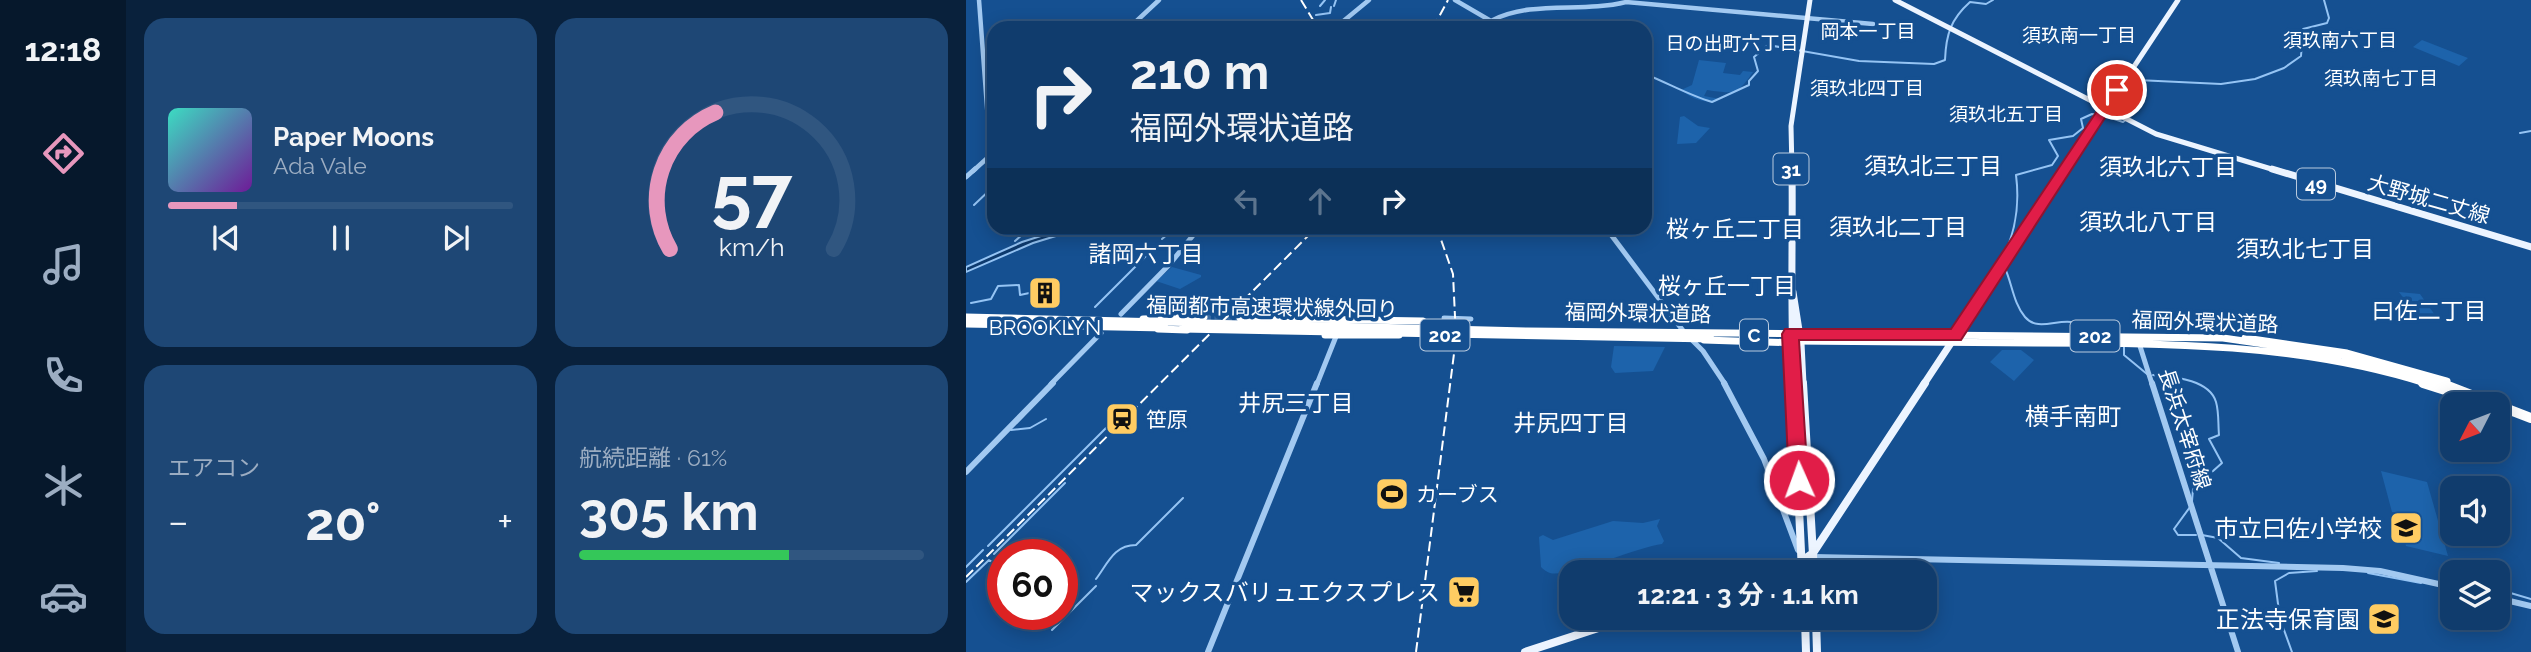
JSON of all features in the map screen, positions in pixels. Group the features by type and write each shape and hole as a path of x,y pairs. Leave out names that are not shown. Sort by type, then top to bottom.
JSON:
{"highway":[{"path":"966,316 1200,323 966,324"},
{"name":"福岡都市高速環状線外回り","path":"966,316 1527,331 2222,338 2302,346 2357,358 2433,379 2531,416"},
{"name":"C","path":"966,324 1525,337 2185,343 2259,348 2331,358 2407,377 2450,392"},
{"name":"福岡外環状道路","path":"1796,338 1685,331 1340,328 1236,324 1315,331 1340,328 1390,337 1402,334 1695,340 2256,339 2345,352 2434,377 2531,416"},
{"name":"福岡外環状道路","path":"2138,341 2300,354 2396,374 2449,392"},
{"path":"2510,414 2531,423"}],"main road":[{"name":"31","path":"1810,0 1791,126 1792,288 1813,560"},
{"name":"大野城二丈線","path":"1895,0 2105,110 2172,140 2531,247"},
{"path":"1804,560 1813,555 2178,0"},
{"name":"31","path":"1796,338 1802,560"},
{"path":"1525,652 1592,630"},
{"path":"1805,630 1806,652"},
{"path":"1816,630 1817,652"}],"street":[{"path":"979,0 987,85"},
{"path":"1136,21 1159,0"},
{"path":"1344,21 1369,0"},
{"path":"1455,0 1493,21"},
{"path":"1490,19 1521,8 1601,8 1623,2 1638,2 1873,24"},
{"path":"966,177 987,159"},
{"path":"1121,314 1169,265 1193,235"},
{"path":"1611,235 1685,331 1695,340 1727,388 1760,448 1802,560"},
{"path":"1444,318 1471,318"},
{"path":"1208,652 1340,328"},
{"path":"966,472 1101,333"},
{"name":"長浜太宰府線","path":"2138,341 2238,652"},
{"path":"1813,555 2380,571 2440,584"},
{"path":"2510,601 2531,606"}],"shaded area":[{"path":"2422,40 2468,58 2459,66 2413,47"},
{"path":"1699,60 1726,63 1723,73 1740,75 1743,71 1753,72 1739,89 1730,92 1707,90 1704,96 1720,99 1700,100 1681,90 1692,85"},
{"path":"1684,116 1698,126 1710,128 1696,143 1677,144 1680,117"},
{"path":"1044,235 1059,235 1033,243 966,272 966,267"},
{"path":"1172,267 1201,277 1180,289 1156,281"},
{"path":"2399,292 2420,294 2435,315 2421,322"},
{"path":"1614,346 1665,347 1653,371 1615,373 1611,367"},
{"path":"2002,350 2021,350 2034,360 2014,381 1990,362"},
{"path":"2381,471 2427,482 2440,528 2440,546 2445,546 2448,556 2406,546 2398,513 2392,512"},
{"path":"1660,519 1657,526 1664,541 1662,544 1607,560 1559,560 1559,573 1550,573 1541,567 1539,537 1543,535 1553,540 1613,521 1643,523"}],"waterway":[{"path":"1320,6 1325,0"},
{"path":"1334,6 1336,0"},
{"path":"1652,77 1712,102 1749,85 1749,81 1758,71 1754,57 1768,45 1859,61 1934,64 1945,60 1951,28 1964,8 1970,2 1986,4 1993,0"},
{"path":"2105,116 2123,122 2132,115 2134,102 2121,92 2137,80 2221,84 2255,79 2284,68 2301,56 2303,29 2327,23 2329,18 2324,0"},
{"path":"1316,15 1330,13 1331,7"},
{"path":"2001,261 2016,219 2016,175 2052,165 2058,156 2049,140 2073,136 2083,128 2081,119 2092,114 2099,115"},
{"path":"2520,133 2531,131"},
{"path":"974,205 987,193"},
{"path":"1015,241 1022,235"},
{"path":"1162,239 1167,235"},
{"path":"1095,307 1146,256"},
{"path":"2004,266 2018,305 2030,321 2041,324 2082,323 2113,334"},
{"path":"971,303 991,299 998,286 1019,285 1020,295 1048,289 1059,283"},
{"path":"2124,345 2124,355 2147,374"},
{"path":"2153,375 2180,378 2198,384 2206,388 2216,402 2219,435 2209,439 2222,463 2213,471 2194,477 2192,501"},
{"path":"1011,430 1030,428 1046,419"},
{"path":"995,539 1106,428"},
{"path":"1009,539 1065,483"},
{"path":"1096,579 1117,552 1136,545 1183,498"},
{"path":"2190,507 2174,529 2178,535 2196,535"},
{"path":"2202,535 2218,538 2241,558 2279,563"},
{"path":"966,567 983,550"},
{"path":"966,582 987,562"},
{"path":"2292,652 2280,619 2275,581 2289,573 2317,571"},
{"path":"2368,573 2421,583"},
{"path":"1078,604 1096,586"},
{"path":"2510,593 2531,599"}],"tunnel":[{"path":"1204,317 1240,318"}],"railway":[{"path":"1301,0 1314,21"},
{"path":"1437,21 1448,0"},
{"path":"966,577 1309,235"},
{"path":"1416,652 1456,338 1453,274 1439,235"}],"place":[{"name":"BROOKLYN","path":"1045,293"},
{"name":"笹原","path":"1122,419"},
{"name":"カーブス","path":"1392,494"},
{"name":"市立曰佐小学校","path":"2406,528"},
{"name":"マックスバリュエクスプレス","path":"1464,592"},
{"name":"正法寺保育園","path":"2384,619"}],"district":[{"name":"岡本一丁目","path":"1868,31"},
{"name":"須玖南一丁目","path":"2079,35"},
{"name":"須玖南六丁目","path":"2340,40"},
{"name":"日の出町六丁目","path":"1732,43"},
{"name":"須玖南七丁目","path":"2381,78"},
{"name":"須玖北四丁目","path":"1867,88"},
{"name":"須玖北五丁目","path":"2006,114"},
{"name":"須玖北三丁目","path":"1933,165"},
{"name":"須玖北六丁目","path":"2168,166"},
{"name":"須玖北八丁目","path":"2148,221"},
{"name":"須玖北二丁目","path":"1898,226"},
{"name":"桜ヶ丘二丁目","path":"1735,228"},
{"name":"須玖北七丁目","path":"2305,248"},
{"name":"諸岡六丁目","path":"1146,253"},
{"name":"桜ヶ丘一丁目","path":"1727,285"},
{"name":"曰佐二丁目","path":"2429,310"},
{"name":"井尻三丁目","path":"1296,402"},
{"name":"横手南町","path":"2073,416"},
{"name":"井尻四丁目","path":"1571,422"}],"route":[{"path":"1799,480 1790,334 1956,335 2117,90"}]}
